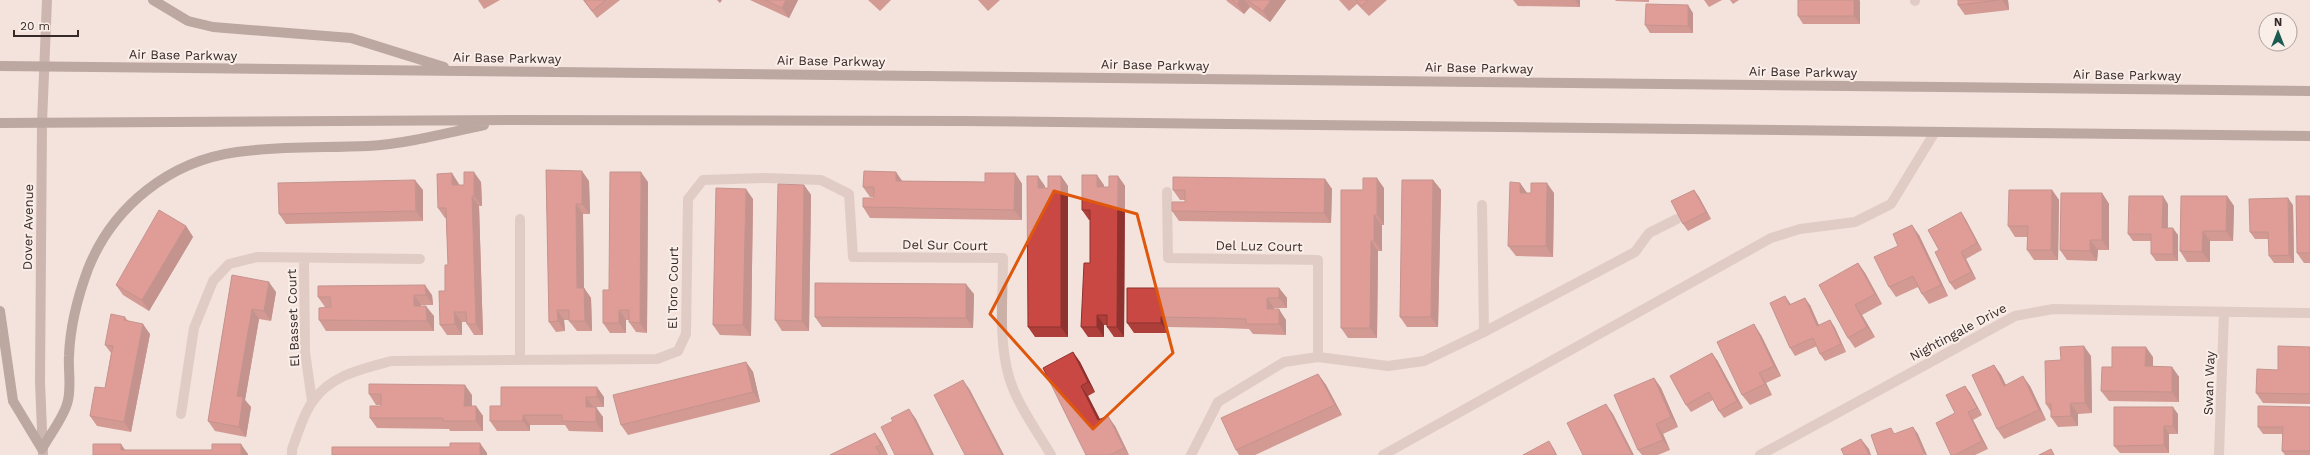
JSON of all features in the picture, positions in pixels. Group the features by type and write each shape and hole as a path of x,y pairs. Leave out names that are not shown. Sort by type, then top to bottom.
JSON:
{"main road":[{"name":"Dover Avenue","path":"42,452 40,382 42,123 47,0"},
{"path":"153,0 188,21 213,27 351,38 453,70"},
{"name":"Air Base Parkway","path":"0,66 2310,91"},
{"path":"42,452 68,404 69,354 73,323 89,268 109,230 125,210 150,188 184,167 208,158 236,152 370,146 509,120"},
{"path":"0,123 509,120 963,121 2310,136"},
{"path":"0,311 13,401 42,452"}],"street":[{"path":"1383,455 1771,238 1800,229 1855,222 1891,204 1935,132"},
{"name":"El Toro Court","path":"312,401 329,383 353,372 391,361 658,359 678,351 686,334 688,199 703,180 765,178"},
{"name":"Del Sur Court","path":"765,178 821,180 849,194 853,256 1004,258 1002,336 1009,377 1020,400 1051,455"},
{"name":"Del Luz Court","path":"1167,192 1168,258 1318,260 1318,357"},
{"path":"1482,205 1484,332"},
{"path":"520,219 520,360"},
{"path":"1191,455 1218,402 1284,362 1318,357 1388,366 1424,361 1484,332 1634,252 1649,233 1677,219"},
{"name":"El Basset Court","path":"181,414 194,328 212,281 229,264 257,256 420,259"},
{"name":"El Basset Court","path":"304,258 305,352 312,401"},
{"name":"Nightingale Drive","path":"1760,455 2015,316 2053,310 2310,313"},
{"name":"Swan Way","path":"2219,455 2224,312"},
{"path":"292,455 292,449 312,401"}],"highlighted area":[{"path":"1054,191 1137,214 1173,353 1093,429 990,314"}],"building":[{"path":"584,0 606,0 592,11"},
{"path":"765,0 786,0 782,8"},
{"path":"1232,0 1240,0 1237,4"},
{"path":"1247,0 1271,0 1263,11"},
{"path":"1356,0 1368,0 1362,6"},
{"path":"1798,0 1854,0 1854,16 1798,16"},
{"path":"1958,0 1999,0 1958,5"},
{"path":"1646,4 1688,5 1688,26 1645,25"},
{"path":"546,170 582,171 582,204 576,204 577,288 584,288 585,321 569,321 569,310 557,310 558,321 549,322"},
{"path":"864,171 896,172 896,181 985,182 985,173 1015,173 1014,210 863,207 863,198 874,198 874,187 863,187"},
{"path":"464,172 474,172 474,196 472,196 476,324 467,324 466,312 454,312 455,324 440,325 439,291 445,291 445,265 448,265 446,208 438,208 437,174 452,173 452,185 464,185"},
{"path":"610,172 641,172 640,323 629,322 629,310 619,310 619,323 603,323 603,290 609,290"},
{"path":"1082,175 1097,175 1097,187 1109,187 1109,176 1118,176 1117,327 1107,327 1107,315 1097,315 1097,327 1081,327 1084,263 1090,263 1090,210 1082,210"},
{"path":"1027,176 1038,176 1038,188 1048,188 1048,176 1061,176 1061,327 1028,327"},
{"path":"1173,177 1325,179 1324,213 1172,211 1172,202 1185,202 1185,190 1173,190"},
{"path":"1363,178 1377,178 1377,215 1374,215 1374,241 1371,241 1370,328 1341,328 1341,190 1363,190"},
{"path":"415,180 416,211 279,214 278,183"},
{"path":"1402,180 1433,180 1431,317 1400,317"},
{"path":"1510,182 1520,183 1520,193 1531,193 1531,183 1547,183 1546,246 1508,246"},
{"path":"778,184 804,185 802,321 775,320"},
{"path":"716,188 746,189 743,325 713,325"},
{"path":"1694,190 1706,212 1683,224 1671,201"},
{"path":"2009,190 2052,190 2051,250 2027,250 2028,226 2008,226"},
{"path":"2061,193 2102,193 2102,240 2090,240 2090,251 2060,250"},
{"path":"2129,196 2163,196 2162,228 2173,228 2173,254 2151,254 2151,234 2128,234"},
{"path":"2181,196 2227,196 2226,231 2203,231 2202,252 2180,251"},
{"path":"2296,196 2310,196 2310,253 2297,253"},
{"path":"2288,198 2289,255 2269,256 2268,232 2250,232 2249,199"},
{"path":"159,210 186,226 142,300 116,285"},
{"path":"1961,212 1977,243 1961,252 1971,272 1950,283 1935,252 1939,250 1928,230"},
{"path":"1912,225 1941,285 1922,294 1913,276 1889,287 1874,257 1898,246 1893,234"},
{"path":"1858,263 1875,294 1855,305 1867,327 1848,338 1819,285"},
{"path":"232,275 269,282 264,311 252,309 237,396 243,397 239,427 208,421"},
{"path":"815,283 966,284 966,318 815,317"},
{"path":"425,285 426,295 414,295 414,306 426,306 427,321 319,320 319,308 331,307 330,297 318,297 318,286"},
{"path":"1127,288 1279,288 1279,298 1267,298 1267,309 1279,309 1279,324 1246,324 1246,319 1161,317 1161,323 1127,323"},
{"path":"1785,296 1789,305 1805,298 1817,326 1830,320 1841,344 1820,354 1813,338 1790,348 1770,303"},
{"path":"111,314 125,317 124,320 143,324 124,422 90,416 95,387 105,388 113,346 105,345"},
{"path":"1754,324 1774,366 1759,373 1765,384 1742,395 1717,342"},
{"path":"2084,346 2085,403 2070,403 2071,416 2051,417 2051,404 2046,404 2045,361 2061,360 2060,347"},
{"path":"2278,346 2310,347 2310,394 2256,393 2257,369 2278,370"},
{"path":"2112,347 2146,347 2145,366 2172,367 2172,392 2101,391 2102,367 2112,367"},
{"path":"1073,352 1088,382 1081,386 1098,420 1108,416 1124,448 1110,455 1086,455 1043,368"},
{"path":"1712,353 1737,401 1719,411 1709,392 1686,405 1670,376"},
{"path":"746,362 753,392 621,425 613,395"},
{"path":"1994,365 2004,386 2023,376 2039,410 1997,429 1972,375"},
{"path":"1318,374 1335,405 1236,450 1221,418"},
{"path":"1654,378 1671,417 1656,424 1663,440 1638,450 1614,395"},
{"path":"963,380 1002,455 965,455 934,395"},
{"path":"369,384 465,385 464,406 476,406 476,421 443,421 443,418 370,418 370,406 381,406 381,394 369,394"},
{"path":"1965,386 1977,408 1968,412 1982,441 1955,455 1951,455 1936,423 1955,413 1946,395"},
{"path":"501,387 597,387 597,397 586,397 586,407 596,407 596,422 562,421 562,415 523,415 523,421 490,421 490,406 501,406"},
{"path":"1606,404 1632,455 1583,455 1567,423"},
{"path":"2258,406 2310,407 2310,451 2282,451 2283,427 2258,427"},
{"path":"2114,407 2173,407 2173,426 2164,426 2164,445 2114,446"},
{"path":"909,409 932,455 895,455 881,427 893,421 891,418"},
{"path":"1913,427 1924,454 1878,455 1871,435 1891,428 1894,434"},
{"path":"875,433 881,445 876,447 880,455 830,455"},
{"path":"1861,439 1869,455 1844,455 1841,449"},
{"path":"1549,441 1556,455 1523,455"},
{"path":"450,443 480,443 480,455 332,455 332,447 450,447"},
{"path":"93,444 121,444 121,450 212,450 212,444 241,444 241,455 93,455"},
{"path":"2051,449 2054,455 2039,455"}]}
